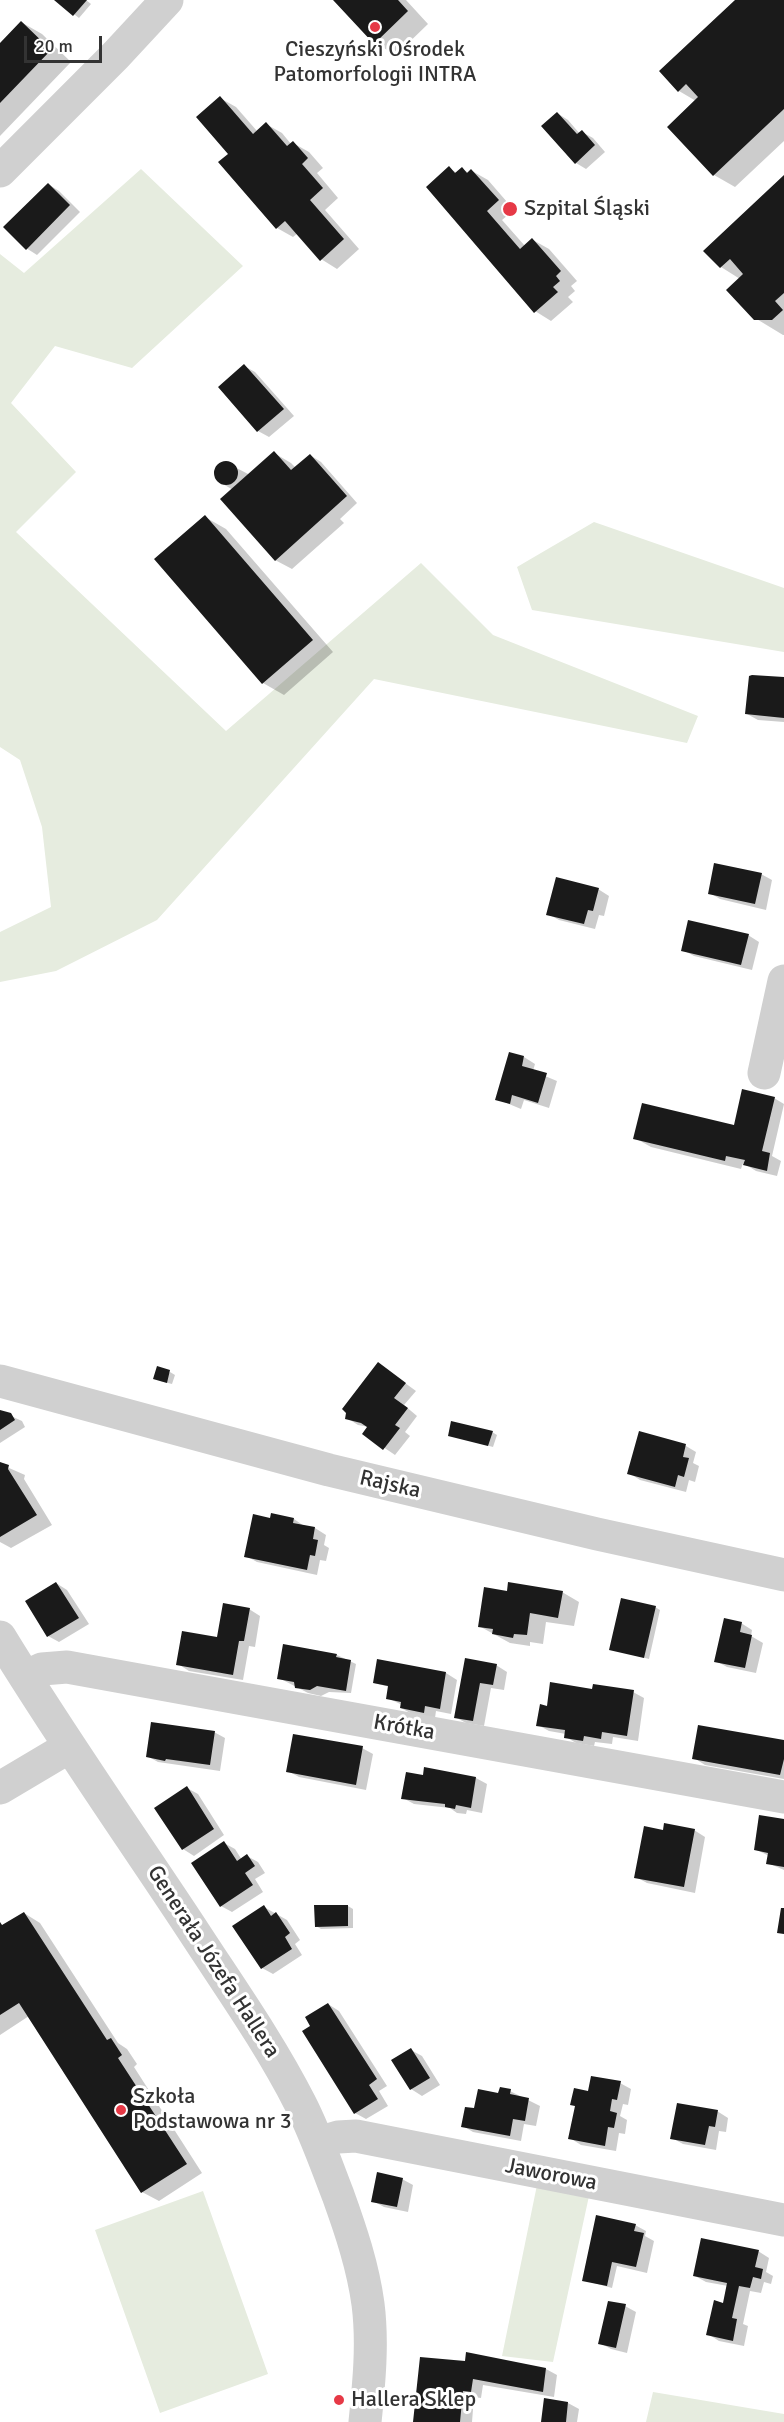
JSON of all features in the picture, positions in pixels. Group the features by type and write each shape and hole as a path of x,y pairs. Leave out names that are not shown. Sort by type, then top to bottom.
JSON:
{"street":[{"path":"0,171 116,55 167,0"},
{"path":"764,1073 784,981"},
{"name":"Rajska","path":"0,1381 329,1470 597,1534 784,1575"},
{"name":"Generała Józefa Hallera","path":"0,1637 69,1747 153,1870 280,2065 318,2143 351,2234 362,2270 368,2305 371,2345 365,2422"},
{"name":"Krótka","path":"25,1677 42,1669 67,1667 784,1797"},
{"path":"0,1788 69,1747"},
{"name":"Jaworowa","path":"318,2143 338,2137 356,2136 784,2220"}],"shaded area":[{"path":"141,169 243,266 132,368 55,346 11,403 76,472 16,532 226,731 421,563 493,635 698,716 687,743 374,679 157,920 56,971 0,982 0,932 51,907 42,827 20,760 0,747 0,254 24,273"},
{"path":"594,522 784,588 784,652 532,610 517,567"},
{"path":"537,2185 589,2196 553,2362 502,2356"},
{"path":"203,2191 268,2374 160,2413 95,2230"},
{"path":"653,2392 784,2414 784,2422 646,2422"}],"building":[{"path":"54,0 87,0 73,16"},
{"name":"Cieszyński Ośrodek Patomorfologii INTRA","path":"333,0 398,0 408,11 374,44"},
{"path":"735,0 784,0 784,109 713,176 667,127 698,97 686,84 678,92 659,71"},
{"path":"21,21 51,50 0,103 0,43"},
{"path":"220,96 253,134 266,122 287,146 293,141 308,158 302,164 323,188 310,200 344,239 320,261 285,221 276,229 218,162 228,154 196,117"},
{"path":"557,112 577,134 582,130 595,145 575,164 541,126"},
{"path":"449,166 455,173 462,167 467,173 471,169 499,200 487,211 520,249 532,238 561,271 556,276 560,281 553,287 558,292 534,313 426,187"},
{"path":"784,175 784,293 775,301 783,310 772,320 754,320 726,290 743,274 730,259 720,268 703,251"},
{"path":"48,183 70,205 26,250 3,227"},
{"path":"244,364 284,409 257,432 218,387"},
{"path":"274,451 291,470 310,454 347,496 275,561 220,499"},
{"path":"226,461 235,464 238,473 235,482 226,485 217,482 214,473 217,464"},
{"path":"205,515 313,640 262,684 154,559"},
{"path":"749,676 784,677 784,718 745,714"},
{"path":"714,863 762,873 755,904 708,894"},
{"path":"556,877 599,888 593,911 588,910 584,924 546,915"},
{"path":"688,920 749,934 741,965 681,951"},
{"path":"509,1052 524,1056 522,1066 547,1073 538,1103 512,1095 510,1104 495,1100"},
{"path":"742,1089 775,1097 762,1151 770,1153 767,1171 743,1165 745,1160 726,1156 725,1161 633,1139 642,1103 734,1125"},
{"path":"378,1362 406,1383 394,1398 408,1408 395,1425 400,1428 383,1450 362,1434 367,1427 345,1419 346,1413 342,1409"},
{"path":"157,1366 170,1370 167,1383 153,1379"},
{"path":"0,1410 11,1413 15,1420 0,1430"},
{"path":"451,1421 493,1431 488,1446 448,1436"},
{"path":"639,1431 686,1444 683,1457 689,1458 684,1477 678,1475 675,1487 627,1474"},
{"path":"0,1462 9,1465 8,1469 37,1515 0,1537"},
{"path":"271,1513 294,1518 293,1523 315,1527 313,1539 318,1540 315,1556 310,1555 307,1570 244,1557 253,1514 270,1518"},
{"path":"56,1582 79,1618 47,1637 25,1601"},
{"path":"508,1582 563,1591 558,1618 530,1613 527,1635 514,1634 513,1638 492,1634 493,1629 478,1627 484,1587 507,1591"},
{"path":"621,1598 656,1606 644,1658 609,1650"},
{"path":"223,1603 250,1608 244,1641 239,1641 233,1675 176,1665 182,1631 217,1637"},
{"path":"724,1618 742,1622 740,1632 752,1635 745,1668 714,1662"},
{"path":"283,1644 337,1654 336,1657 351,1660 346,1691 317,1686 310,1690 295,1688 294,1682 277,1679"},
{"path":"465,1658 497,1664 493,1685 480,1683 473,1721 454,1718"},
{"path":"377,1659 446,1672 440,1709 425,1706 424,1713 400,1708 401,1702 386,1699 388,1686 373,1683"},
{"path":"550,1682 592,1689 593,1684 634,1690 627,1736 602,1732 601,1739 584,1736 583,1741 564,1738 565,1730 536,1726 540,1704 547,1706"},
{"path":"151,1722 215,1731 210,1765 146,1757"},
{"path":"698,1725 784,1740 784,1759 780,1775 692,1759"},
{"path":"293,1734 363,1746 356,1785 286,1772"},
{"path":"424,1767 476,1777 471,1808 456,1805 455,1809 445,1807 445,1804 401,1799 406,1772 423,1775"},
{"path":"187,1786 214,1829 182,1850 154,1808"},
{"path":"759,1815 784,1819 784,1867 766,1864 768,1853 754,1850"},
{"path":"664,1823 695,1829 684,1887 634,1878 644,1826 663,1830"},
{"path":"224,1841 237,1861 247,1854 255,1866 245,1873 253,1885 220,1907 191,1863"},
{"path":"264,1905 271,1916 276,1912 290,1933 285,1937 292,1949 261,1969 232,1926"},
{"path":"314,1905 348,1905 348,1926 315,1927"},
{"path":"781,1908 784,1908 784,1934 777,1933"},
{"path":"24,1912 107,2040 111,2038 122,2055 118,2058 187,2164 141,2193 19,2003 0,2015 0,1922 2,1925"},
{"path":"328,2003 377,2079 369,2085 378,2099 354,2114 302,2031 310,2026 305,2017"},
{"path":"411,2048 430,2078 410,2090 391,2060"},
{"path":"591,2076 621,2081 617,2100 612,2099 610,2111 617,2113 614,2128 608,2127 605,2146 568,2139 575,2106 570,2105 574,2088 588,2091"},
{"path":"500,2087 511,2089 510,2094 529,2098 525,2121 513,2119 510,2136 461,2127 465,2107 474,2108 478,2089 498,2093"},
{"path":"677,2103 718,2110 715,2127 709,2126 705,2145 670,2139"},
{"path":"377,2172 403,2178 397,2207 371,2202"},
{"path":"596,2215 636,2224 634,2231 644,2233 636,2267 612,2262 607,2286 582,2281"},
{"path":"701,2238 759,2250 755,2267 763,2269 761,2279 753,2277 750,2288 739,2286 732,2318 737,2319 733,2341 706,2335 714,2300 723,2303 727,2283 693,2276"},
{"path":"608,2301 626,2304 616,2348 598,2344"},
{"path":"466,2352 546,2368 543,2392 473,2379 471,2392 463,2391 460,2422 413,2422 420,2357 465,2361"},
{"path":"544,2398 568,2402 566,2422 541,2422"}],"place":[{"name":"Cieszyński Ośrodek Patomorfologii INTRA","path":"375,27"},
{"name":"Szpital Śląski","path":"510,209"},
{"name":"Szkoła Podstawowa nr 3","path":"121,2110"},
{"name":"Hallera Sklep","path":"339,2400"}]}
